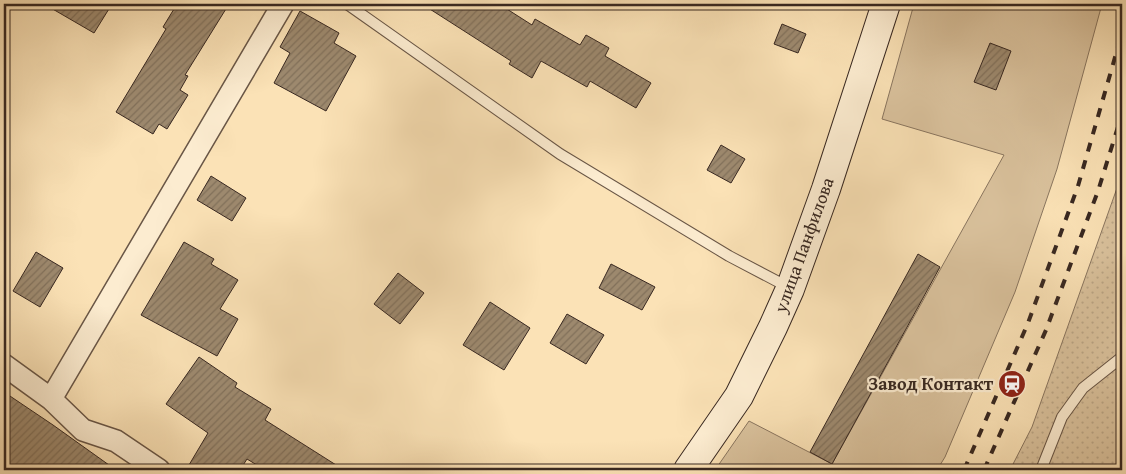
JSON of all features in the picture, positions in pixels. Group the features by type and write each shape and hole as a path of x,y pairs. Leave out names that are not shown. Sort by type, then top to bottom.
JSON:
{"main road":[{"name":"улица Панфилова","path":"688,470 739,396 790,288 826,190 886,4"}],"street":[{"path":"51,399 283,4"},
{"path":"4,365 51,399 83,430 116,441 159,470"}],"lane":[{"path":"347,4 560,154 729,256 790,288"},
{"path":"1041,470 1062,417 1083,388 1122,357"}],"shaded area":[{"path":"914,4 1102,4 1057,169 1015,292 945,457 937,470 715,470 749,421 832,464 1004,155 882,119"},
{"path":"1122,174 1122,470 1010,470 1032,427"}],"building":[{"path":"44,4 112,4 94,33"},
{"path":"177,4 229,4 185,75 188,76 180,90 188,95 167,129 159,124 153,134 116,112 166,29 163,27"},
{"path":"422,4 499,4 532,25 535,19 580,45 586,35 609,48 605,56 651,83 636,108 590,81 587,87 541,61 532,78 509,64 511,61"},
{"path":"300,11 339,33 334,43 356,56 326,111 274,83 290,53 280,47"},
{"path":"782,24 806,34 798,53 774,44"},
{"path":"990,43 1011,51 996,90 974,82"},
{"path":"721,145 745,159 731,183 707,170"},
{"path":"211,176 246,198 232,221 197,200"},
{"path":"184,242 214,259 211,264 238,280 220,309 238,319 217,356 141,315"},
{"path":"36,252 63,268 40,307 13,291"},
{"path":"918,254 940,267 832,464 810,452"},
{"path":"611,264 655,287 642,310 599,288"},
{"path":"398,273 424,293 400,324 374,304"},
{"path":"490,302 530,328 504,370 463,345"},
{"path":"567,314 604,335 586,364 550,343"},
{"path":"199,357 237,383 235,387 271,409 265,420 344,470 265,470 247,459 240,470 186,470 208,433 166,404"},
{"path":"4,392 53,425 116,470 4,470"}],"railway":[{"path":"964,470 1028,323 1078,186 1122,33"},
{"path":"984,470 1046,330 1098,191 1122,114"}],"place":[{"name":"Завод Контакт","path":"1012,384"}]}
